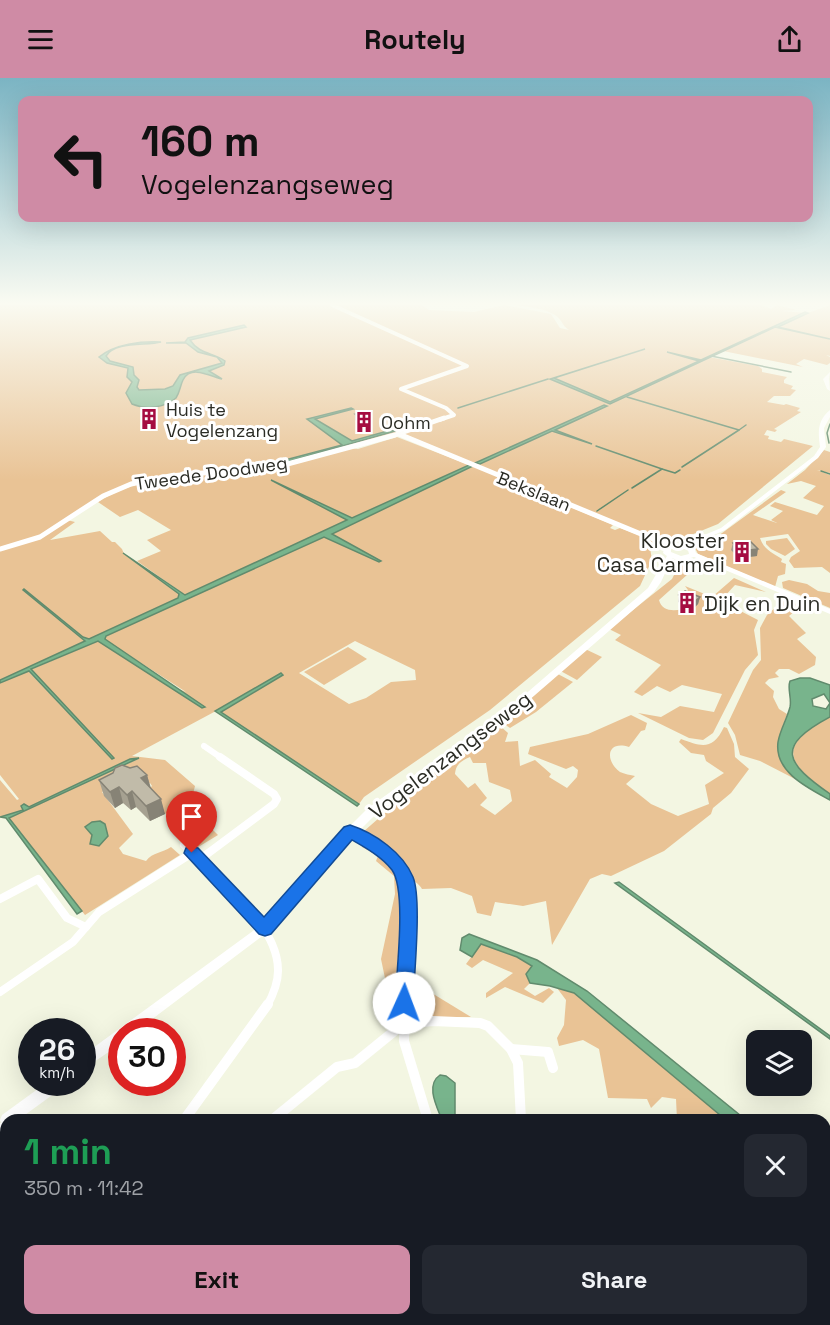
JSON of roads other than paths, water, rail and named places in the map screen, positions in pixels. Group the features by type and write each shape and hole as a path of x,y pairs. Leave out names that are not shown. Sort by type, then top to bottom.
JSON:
{"main road":[{"path":"830,374 826,381 830,389"},
{"path":"830,412 821,428 823,447 816,457 723,529 700,539 689,551 674,557 666,550 670,546 689,551 713,564 830,612"},
{"name":"Vogelenzangseweg","path":"144,1018 265,928 350,831 385,801 535,691 651,590 674,557"},
{"path":"15,1114 40,1096"}],"street":[{"name":"Tweede Doodweg","path":"0,549 45,534 98,499 131,484 176,475 280,466 399,434 454,415 446,408 401,389 467,366 461,363"},
{"name":"Bekslaan","path":"399,434 670,546"},
{"path":"200,860 274,804 277,799 274,794 204,746"},
{"path":"350,831 388,855 406,880 408,919 404,1041 426,1114"},
{"path":"184,845 265,928 279,964 274,994 252,1030 189,1114"},
{"path":"0,992 73,942 99,912 192,853"},
{"path":"0,899 38,879 67,918 86,927"},
{"path":"280,1114 337,1067 355,1063 403,1024 433,1021 480,1023 488,1026 511,1049 518,1063 521,1114"},
{"path":"511,1049 548,1052 553,1068"}],"waterway":[{"path":"747,363 791,372"},
{"path":"458,408 548,379"},
{"path":"627,397 739,430"},
{"path":"829,443 827,433 830,424"},
{"path":"739,430 746,425"},
{"path":"682,467 739,430"},
{"path":"596,446 662,469"},
{"path":"632,488 662,469"},
{"path":"662,469 675,473 680,470"},
{"path":"821,471 830,474"},
{"path":"597,511 628,490"}],"place":[{"name":"Huis te Vogelenzang","path":"149,419"},
{"name":"Oohm","path":"364,422"},
{"name":"Klooster Casa Carmeli","path":"742,552"},
{"name":"Dijk en Duin","path":"687,603"}]}
